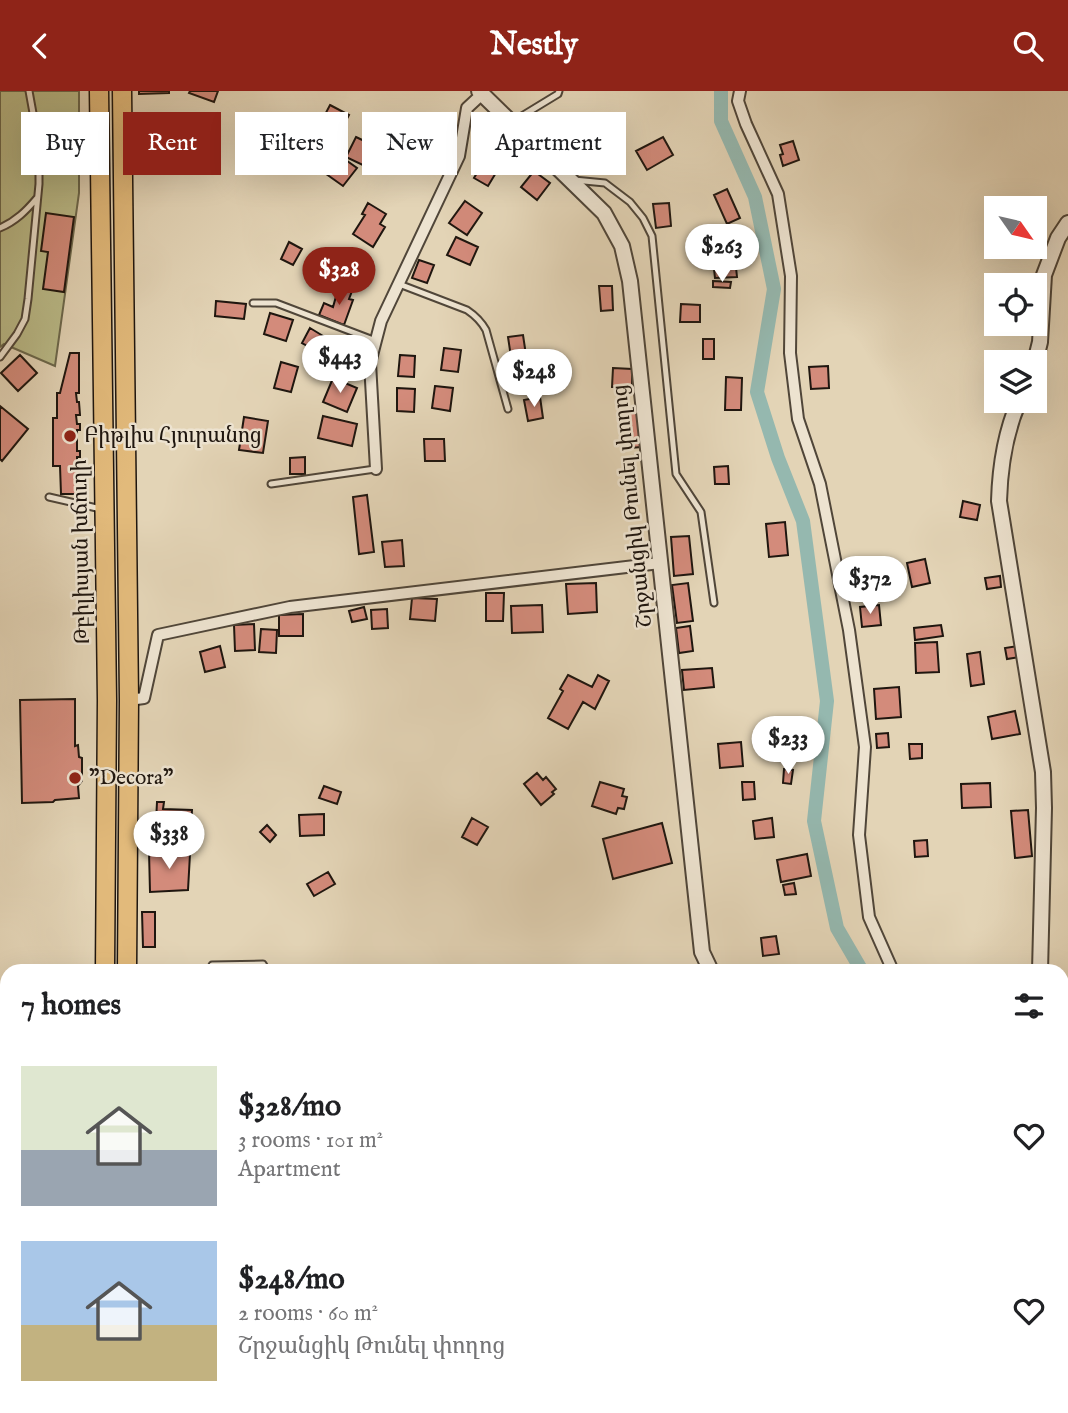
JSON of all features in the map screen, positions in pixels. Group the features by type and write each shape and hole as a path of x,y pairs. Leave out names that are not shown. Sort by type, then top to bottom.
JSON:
{"main road":[{"name":"Թբիլիսյան խճուղի","path":"99,91 107,700 105,964"},
{"path":"122,91 129,700 127,964"}],"street":[{"path":"740,91 738,101 746,124 778,194 791,277 790,353 798,419 820,484 849,630 865,747 859,835 869,917 890,964"},
{"path":"376,469 370,363 381,321 459,156 467,108 480,93"},
{"name":"Շրջանցիկ Թունել փողոց","path":"480,93 499,112"},
{"name":"Շրջանցիկ Թունել փողոց","path":"564,175 604,213 622,246 630,281 702,952 708,964"},
{"path":"1038,350 1044,275 1058,238 1068,223"},
{"path":"1013,413 1000,472 999,501 1043,772 1040,964"},
{"path":"129,700 144,698 158,635 290,607 660,563"}],"lane":[{"path":"0,357 25,319 37,198 39,146 29,91"},
{"path":"528,112 559,91"},
{"path":"569,180 606,183 630,202 643,218 652,236 676,474 701,512 714,603"},
{"path":"0,227 15,221 37,198"},
{"path":"399,283 467,310 482,322 508,409"},
{"path":"253,303 276,303 376,341"},
{"path":"271,484 376,469"},
{"path":"49,497 104,509"}],"green space":[{"path":"0,91 79,91 79,112 21,112 21,175 79,175 79,193 55,366 4,344 0,347"}],"building":[{"path":"139,91 169,91 169,93 139,94"},
{"path":"218,91 214,102 189,93"},
{"path":"330,105 343,112 326,112"},
{"path":"356,137 362,140 362,165 348,158"},
{"path":"663,137 673,155 647,170 636,151"},
{"path":"793,141 799,160 783,166 780,145"},
{"path":"348,162 357,168 343,186 328,175 348,175"},
{"path":"476,175 495,175 488,186 474,178"},
{"path":"531,175 539,175 550,183 537,200 521,187"},
{"path":"727,189 740,218 727,224 714,195"},
{"path":"465,201 482,213 467,235 449,223"},
{"path":"368,203 386,214 380,224 385,227 373,247 353,234 365,215 362,214"},
{"path":"669,203 671,226 656,228 653,204"},
{"path":"46,213 74,217 64,292 43,289 48,252 41,251"},
{"path":"456,237 478,247 470,265 447,255"},
{"path":"289,242 302,249 293,265 281,259"},
{"path":"735,258 737,277 715,278 713,260"},
{"path":"419,260 434,265 427,283 412,278"},
{"path":"713,281 731,282 730,288 713,287"},
{"path":"339,286 352,291 349,299 353,300 344,325 319,315 324,303 333,307"},
{"path":"599,286 612,286 613,310 601,311"},
{"path":"216,301 246,304 244,319 215,316"},
{"path":"681,304 700,305 700,322 680,322"},
{"path":"270,313 293,320 286,341 264,334"},
{"path":"310,328 328,339 320,353 302,343"},
{"path":"523,335 526,355 511,357 508,337"},
{"path":"703,339 714,339 714,359 703,359"},
{"path":"444,348 461,350 458,372 441,370"},
{"path":"70,353 79,353 79,393 76,393 80,415 76,415 77,424 80,424 80,430 77,430 77,451 80,451 80,457 77,457 77,466 80,466 80,479 77,479 77,488 80,487 80,494 61,494 60,466 53,466 53,418 57,418 57,393 60,393"},
{"path":"20,355 37,373 18,391 1,373"},
{"path":"400,355 415,356 414,377 398,376"},
{"path":"281,362 298,367 291,392 274,388"},
{"path":"530,365 535,387 521,391 515,369"},
{"path":"828,366 829,388 811,389 809,367"},
{"path":"613,368 632,369 632,387 612,387"},
{"path":"726,377 742,378 741,410 725,410"},
{"path":"333,378 357,388 347,412 323,402"},
{"path":"435,386 453,388 450,411 432,408"},
{"path":"397,388 415,389 414,412 397,411"},
{"path":"540,397 543,418 528,421 524,400"},
{"path":"0,406 28,429 2,461 0,459"},
{"path":"638,410 641,447 630,448 626,411"},
{"path":"323,416 357,424 352,446 318,438"},
{"path":"244,417 268,421 263,453 239,450"},
{"path":"424,439 444,439 445,461 425,461"},
{"path":"305,457 305,474 290,474 290,458"},
{"path":"728,466 729,484 715,484 714,467"},
{"path":"367,495 374,552 359,554 353,497"},
{"path":"963,501 980,505 977,520 960,517"},
{"path":"785,522 788,555 769,557 766,524"},
{"path":"689,536 693,574 674,576 671,537"},
{"path":"402,540 404,566 385,567 382,542"},
{"path":"925,559 930,583 912,587 907,563"},
{"path":"1000,576 1001,587 987,589 985,578"},
{"path":"596,583 597,612 568,614 566,584"},
{"path":"688,583 693,621 677,623 672,585"},
{"path":"486,593 504,593 503,621 486,621"},
{"path":"412,598 437,599 435,621 410,619"},
{"path":"542,605 543,632 512,633 511,606"},
{"path":"879,605 881,625 862,627 860,607"},
{"path":"364,607 367,619 352,622 349,611"},
{"path":"387,609 388,628 372,629 371,610"},
{"path":"303,614 303,636 279,636 279,615"},
{"path":"254,624 255,650 235,651 234,625"},
{"path":"941,625 943,636 915,640 914,628"},
{"path":"690,626 693,651 679,653 676,628"},
{"path":"261,629 277,630 276,653 259,652"},
{"path":"937,642 939,672 916,673 915,643"},
{"path":"220,646 225,667 205,672 200,652"},
{"path":"1018,646 1020,657 1007,659 1005,648"},
{"path":"980,652 984,684 971,686 967,654"},
{"path":"712,668 714,687 684,690 682,670"},
{"path":"568,675 592,687 598,675 609,681 595,709 583,702 568,729 548,718 563,691 560,689"},
{"path":"899,687 901,717 876,719 874,689"},
{"path":"75,699 75,746 78,745 79,757 82,758 79,798 22,803 20,700"},
{"path":"1015,711 1020,734 992,739 988,717"},
{"path":"888,733 889,747 877,748 876,734"},
{"path":"741,742 743,766 720,768 718,744"},
{"path":"909,744 922,744 922,758 910,759"},
{"path":"784,769 793,770 791,784 783,783"},
{"path":"537,773 543,780 546,777 556,789 541,805 524,784"},
{"path":"600,782 624,789 622,796 627,797 624,809 618,808 616,814 592,806"},
{"path":"742,782 754,782 755,799 743,800"},
{"path":"990,783 991,807 962,808 961,784"},
{"path":"324,786 341,792 337,804 319,798"},
{"path":"157,802 164,802 163,809 192,810 190,844 155,842"},
{"path":"1028,810 1032,856 1015,858 1011,811"},
{"path":"324,814 324,835 300,836 299,815"},
{"path":"472,818 488,827 477,845 462,837"},
{"path":"772,818 774,837 755,839 753,821"},
{"path":"662,823 672,863 613,879 603,839"},
{"path":"267,825 276,835 270,842 260,832"},
{"path":"927,840 928,856 915,857 914,841"},
{"path":"149,851 190,854 188,890 150,892"},
{"path":"807,854 811,876 781,882 777,860"},
{"path":"328,872 335,884 314,896 307,884"},
{"path":"794,883 796,894 785,895 783,885"},
{"path":"142,912 155,912 155,947 143,947"},
{"path":"776,936 779,954 763,956 761,938"}],"waterway":[{"path":"721,91 721,121 755,197 774,289 757,392 778,458 803,521 827,701 814,821 837,928 858,964"}],"place":[{"name":"Բիթլիս Հյուրանոց","path":"70,436"},
{"name":"\"Decora\"","path":"75,778"}]}
